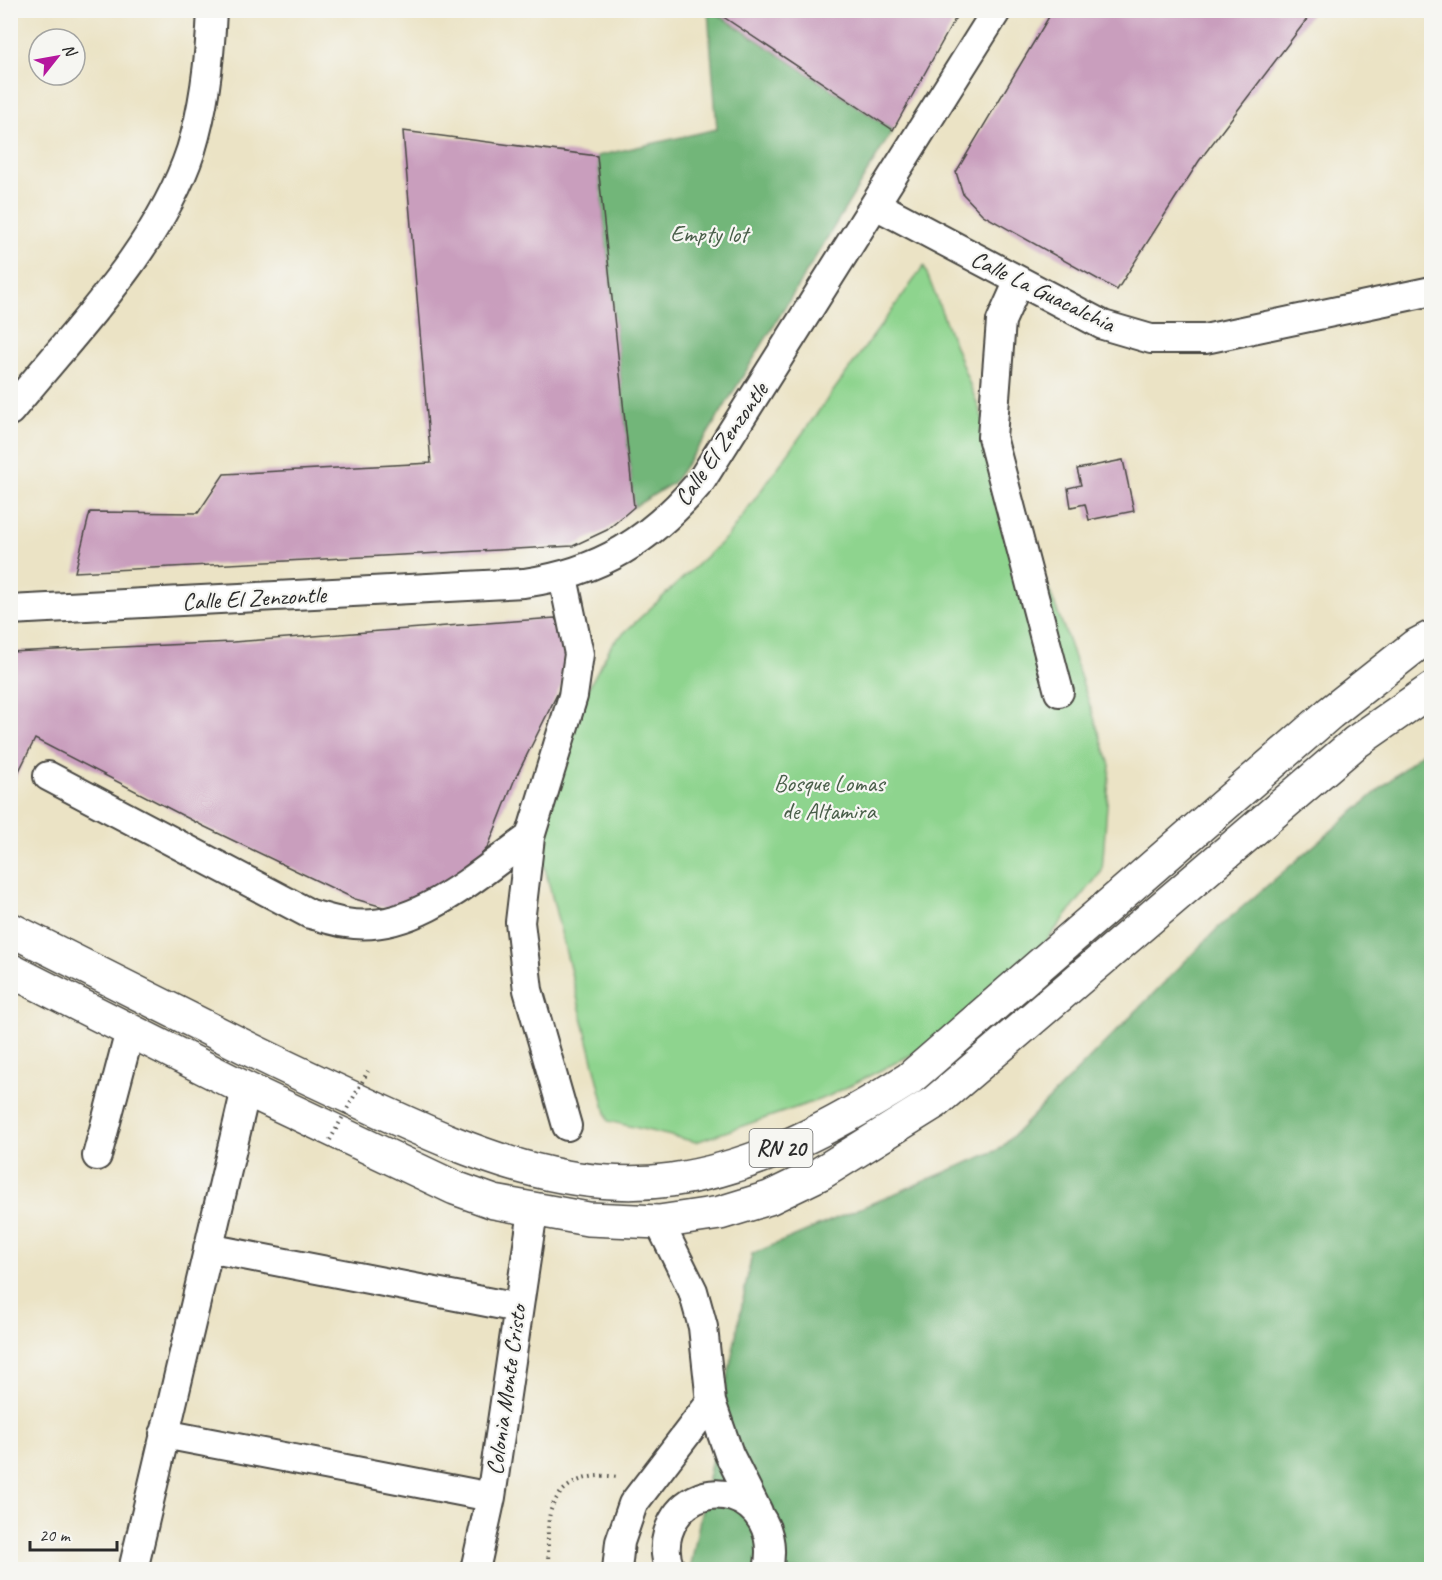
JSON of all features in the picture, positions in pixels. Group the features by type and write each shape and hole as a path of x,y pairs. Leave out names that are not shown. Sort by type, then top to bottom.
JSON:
{"highway":[{"name":"RN 20","path":"10,929 295,1071 476,1154 518,1167 594,1181 670,1180 713,1172 752,1160 844,1120 909,1079 1330,713 1415,646 1431,637"},
{"name":"RN 20","path":"10,970 246,1089 455,1188 494,1202 588,1219 659,1222 720,1213 769,1198 821,1173 935,1102 1356,742 1431,689"}],"street":[{"path":"10,411 125,270 165,209 190,151 203,104 212,10"},
{"name":"Calle El Zenzontle","path":"10,610 512,584 563,578 603,561 649,532 677,509 700,481 997,10"},
{"name":"Calle La Guacalchia","path":"876,205 1103,325 1151,339 1205,339 1431,291"},
{"path":"1019,281 1001,321 992,437 1059,692"},
{"path":"563,578 579,654 573,696 530,837 520,922 528,990 567,1126"},
{"path":"48,776 310,914 348,924 386,923 425,910 530,837"},
{"path":"97,1156 130,1031"},
{"path":"133,1569 246,1089"},
{"name":"Colonia Monte Cristo","path":"475,1569 490,1497 533,1210"},
{"path":"659,1222 693,1291 703,1327 711,1402 729,1454 768,1528 774,1562"},
{"path":"208,1248 518,1308"},
{"path":"617,1569 620,1542 633,1504 711,1402"},
{"path":"164,1434 490,1497"},
{"path":"647,1483 701,1497 720,1495 744,1501 758,1512"},
{"path":"670,1569 665,1544 673,1520 685,1506 701,1497"}],"path":[{"path":"330,1140 368,1071"},
{"path":"548,1569 550,1514 560,1492 578,1480 602,1475 647,1483"}],"green space":[{"name":"Empty lot","path":"708,11 713,11 893,130 707,435 673,483 634,507 597,156 717,129"},
{"name":"Bosque Lomas de Altamira","path":"924,266 1065,631 1110,765 1102,871 1012,984 935,1043 827,1097 696,1142 608,1121 528,800 612,644 728,536"},
{"path":"1431,745 1431,1569 690,1570 752,1254 1000,1149 1218,928"}],"building":[{"path":"713,10 960,10 893,130"},
{"path":"1053,10 1314,10 1199,161 1117,290 983,215 963,194 956,172"},
{"path":"403,131 597,156 634,507 607,530 573,546 75,572 90,512 198,513 224,474 431,463"},
{"path":"1123,460 1134,511 1089,520 1085,504 1071,507 1068,488 1081,485 1077,469"},
{"path":"555,618 575,658 514,781 488,847 459,879 390,909 355,899 203,826 35,739 10,789 10,652 233,642"}]}
